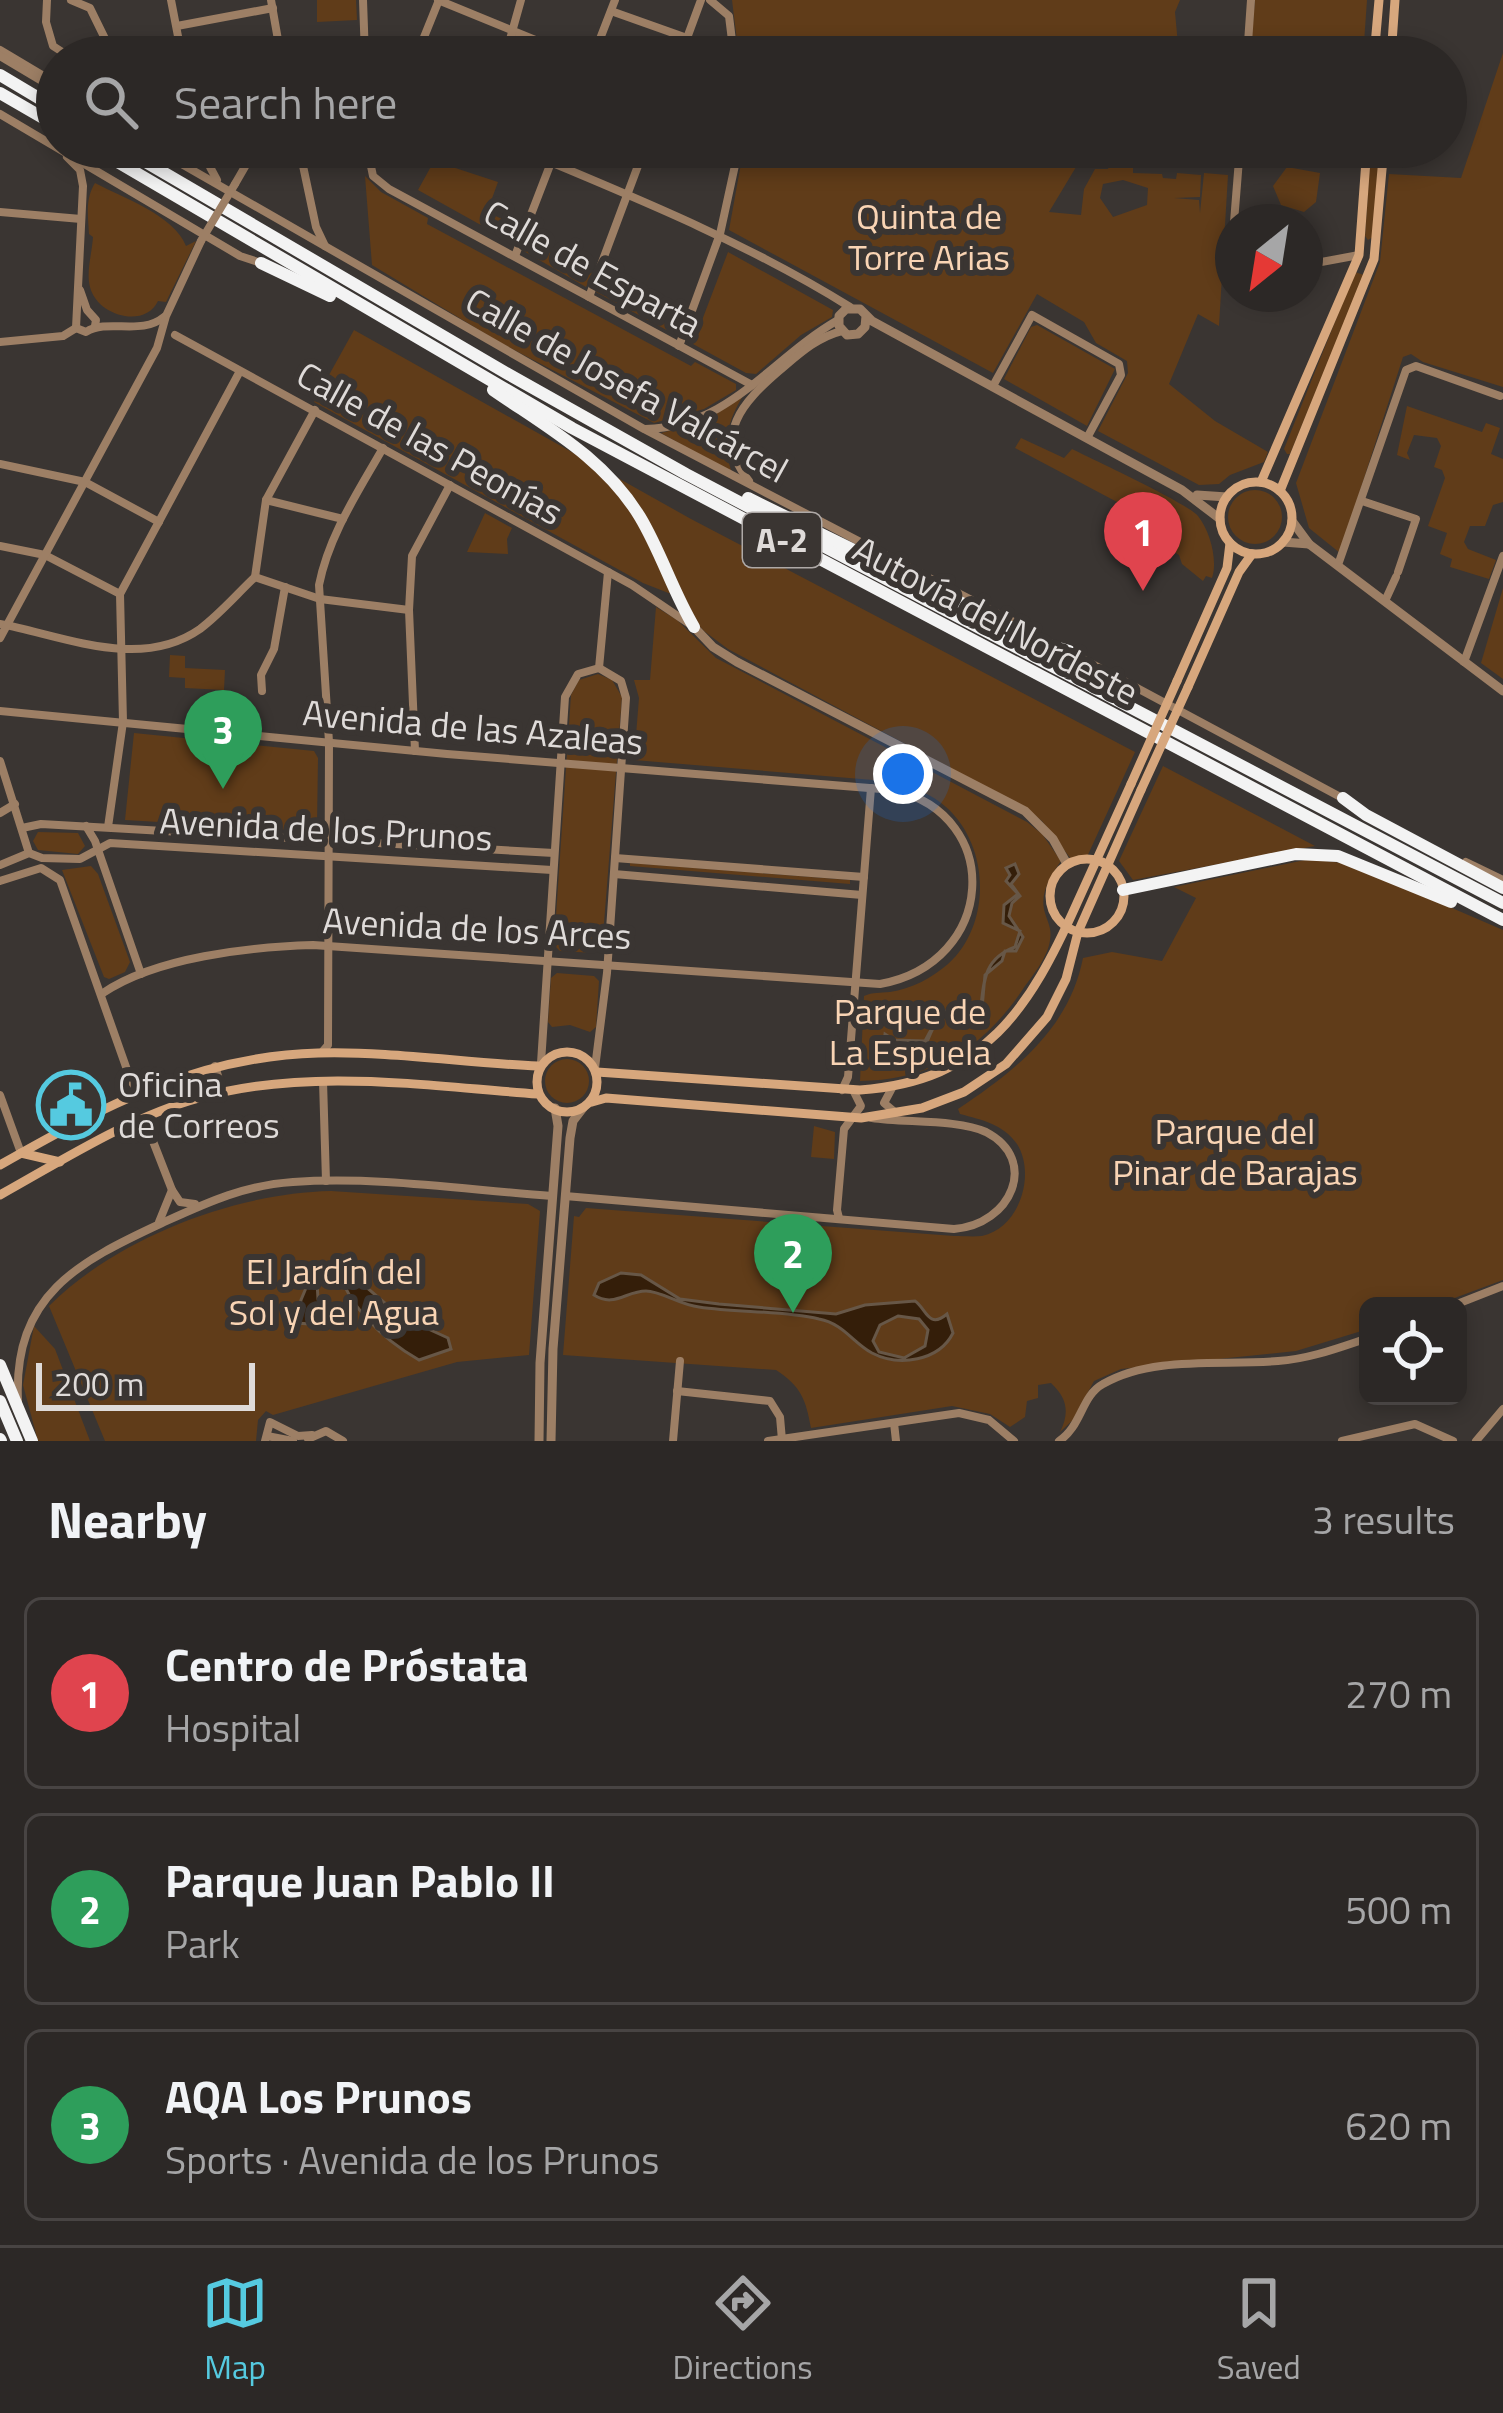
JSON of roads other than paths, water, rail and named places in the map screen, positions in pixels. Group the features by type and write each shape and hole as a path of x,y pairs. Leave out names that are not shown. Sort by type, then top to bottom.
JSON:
{"highway":[{"path":"0,75 36,96"},
{"path":"0,93 36,114"},
{"name":"Autovía del Nordeste","path":"128,168 714,505 1497,918"},
{"name":"Autovía del Nordeste","path":"156,168 686,474 1503,903"},
{"name":"A-2","path":"261,262 406,331"},
{"path":"423,341 563,434 594,461 643,522 694,627"},
{"path":"686,474 717,483 1069,652"},
{"path":"1342,798 1503,884"},
{"path":"1123,890 1296,854 1339,856 1497,918"},
{"path":"0,1365 32,1441"},
{"path":"0,1401 17,1441"}],"main road":[{"path":"1376,36 1379,0"},
{"path":"1392,36 1395,0"},
{"path":"1261,482 1359,250 1365,168"},
{"path":"1280,491 1375,254 1382,168"},
{"path":"1359,250 1369,244 1375,254"},
{"path":"540,1065 534,1080 538,1094 555,1108 606,1098 870,1118 902,1113 964,1092 1006,1064 1047,1017 1066,980 1078,932 1182,684 1227,568 1230,543 1220,519 1227,496 1242,485 1261,482 1280,491 1289,502 1292,520 1283,542 1269,552 1252,554 1230,543"},
{"path":"1182,684 1252,554"},
{"path":"0,1165 138,1090 215,1066 274,1055 322,1052 540,1065 559,1055 574,1055 596,1070 848,1090 892,1088 950,1069 994,1038 1045,972 1096,860 1136,787"},
{"path":"1096,860 1108,866 1123,890 1122,907 1112,923 1095,932 1078,932 1057,918 1049,895 1058,872 1067,864 1096,860"},
{"path":"587,1105 598,1090 596,1070"},
{"path":"0,1195 149,1117 196,1099 256,1085 322,1079 538,1094"},
{"path":"21,1153 60,1162"}],"street":[{"path":"47,0 50,36"},
{"path":"71,0 90,8 102,36"},
{"path":"171,0 179,36"},
{"path":"363,0 364,36"},
{"path":"424,36 438,0 525,36"},
{"path":"513,36 521,0"},
{"path":"688,36 705,0 729,16 731,36"},
{"path":"1248,36 1251,0"},
{"path":"177,26 272,4 277,36"},
{"path":"600,36 613,5 683,36"},
{"path":"0,53 36,74"},
{"path":"0,114 36,135"},
{"path":"29,131 36,136"},
{"path":"0,342 63,336 76,328 83,312 78,283 83,186 78,168"},
{"path":"92,168 240,256 261,262"},
{"name":"Calle de Josefa Valcárcel","path":"191,168 644,429 1342,798"},
{"path":"211,168 222,186"},
{"path":"0,638 158,344 201,242 244,168"},
{"path":"303,168 316,227 326,247"},
{"name":"Calle de Esparta","path":"370,168 380,183 752,385"},
{"path":"515,256 549,168"},
{"path":"563,168 720,234 832,295 852,335 862,332 907,339"},
{"path":"589,297 638,168"},
{"path":"679,346 720,234 734,168"},
{"path":"1235,204 1238,168"},
{"path":"83,186 98,176 129,190"},
{"path":"0,212 81,219"},
{"path":"1323,260 1359,250"},
{"path":"644,429 698,421 752,385 801,343 860,309 1182,490 1220,519"},
{"path":"83,312 93,314 95,326"},
{"path":"993,386 1032,315 1119,364 1121,375 1087,437"},
{"path":"76,328 86,332 95,326 146,326 166,316"},
{"path":"862,332 866,316"},
{"path":"754,487 739,467 733,447 734,426 742,407 843,318"},
{"path":"146,326 156,334 158,344"},
{"name":"Calle de las Peonías","path":"175,335 658,600 712,647 737,662 1024,812 1053,839 1067,864"},
{"path":"1337,565 1406,370 1416,366 1500,396"},
{"path":"108,827 123,722 120,594 240,371"},
{"path":"4,625 123,651 174,642 199,630 255,577 266,500 315,410"},
{"path":"322,1052 328,1045 328,742 319,585 343,519 382,448"},
{"path":"0,464 85,482 159,522"},
{"path":"415,751 409,610 412,556 450,485"},
{"path":"1182,490 1208,498 1227,496"},
{"path":"266,500 343,519"},
{"path":"1362,500 1416,519 1385,601"},
{"path":"1292,520 1309,544 1503,691"},
{"path":"1283,542 1309,544"},
{"path":"0,546 45,555 120,594"},
{"path":"1464,662 1503,556"},
{"path":"599,668 608,572"},
{"path":"255,577 320,599 409,610"},
{"path":"262,692 261,675 274,649 286,587"},
{"path":"658,600 671,604 676,595"},
{"path":"540,1065 568,687 584,670 599,668 616,675 626,688 596,1070"},
{"name":"Avenida de las Azaleas","path":"0,711 905,793 945,818 969,861 972,893 961,932 933,964 896,981 856,982"},
{"path":"0,761 29,853"},
{"path":"841,1219 837,1210 844,1129 861,1106 847,1083 871,788"},
{"path":"0,813 15,804"},
{"name":"Avenida de los Prunos","path":"22,828 41,824 108,827 554,853"},
{"path":"86,826 142,974"},
{"name":"Avenida de los Prunos","path":"0,865 29,853 84,858 110,843 552,870"},
{"path":"615,858 864,877"},
{"path":"0,881 41,868 60,880 130,1081 138,1090"},
{"path":"614,874 862,895"},
{"name":"Avenida de los Arces","path":"103,993 142,974 267,946 327,945 856,982"},
{"path":"196,1099 221,1086 215,1066"},
{"path":"322,1079 326,1088 326,1180"},
{"path":"892,1088 884,1103 902,1113"},
{"path":"0,1095 21,1153"},
{"path":"550,1441 571,1128 587,1105"},
{"path":"538,1441 555,1108"},
{"path":"149,1117 149,1130 172,1190 180,1202 191,1206 248,1188 326,1180 970,1228 995,1216 1010,1195 1014,1176 1009,1156 986,1132 870,1118"},
{"path":"154,1227 172,1190"},
{"path":"19,1408 21,1349 44,1299 81,1264 202,1202"},
{"path":"1467,1300 1503,1286"},
{"path":"1059,1441 1076,1427 1090,1396 1108,1381 1173,1366 1298,1359 1359,1341"},
{"path":"673,1441 680,1361"},
{"path":"677,1390 770,1401 779,1417 782,1440"},
{"path":"1476,1441 1503,1409"},
{"path":"768,1441 970,1414 996,1425 1014,1441"},
{"path":"293,1441 266,1438 268,1425 274,1422 309,1438 326,1431 343,1441"},
{"path":"894,1423 896,1441"},
{"path":"1342,1441 1415,1424 1453,1441"}],"place":[{"name":"Centro de Próstata","path":"1143,591"},
{"name":"AQA Los Prunos","path":"223,789"},
{"name":"Oficina de Correos","path":"71,1105"},
{"name":"Parque Juan Pablo II","path":"793,1313"}],"park label":[{"name":"Quinta de Torre Arias","path":"929,236"},
{"name":"Parque de La Espuela","path":"910,1032"},
{"name":"Parque del Pinar de Barajas","path":"1235,1152"},
{"name":"El Jardín del Sol y del Agua","path":"334,1292"}]}
